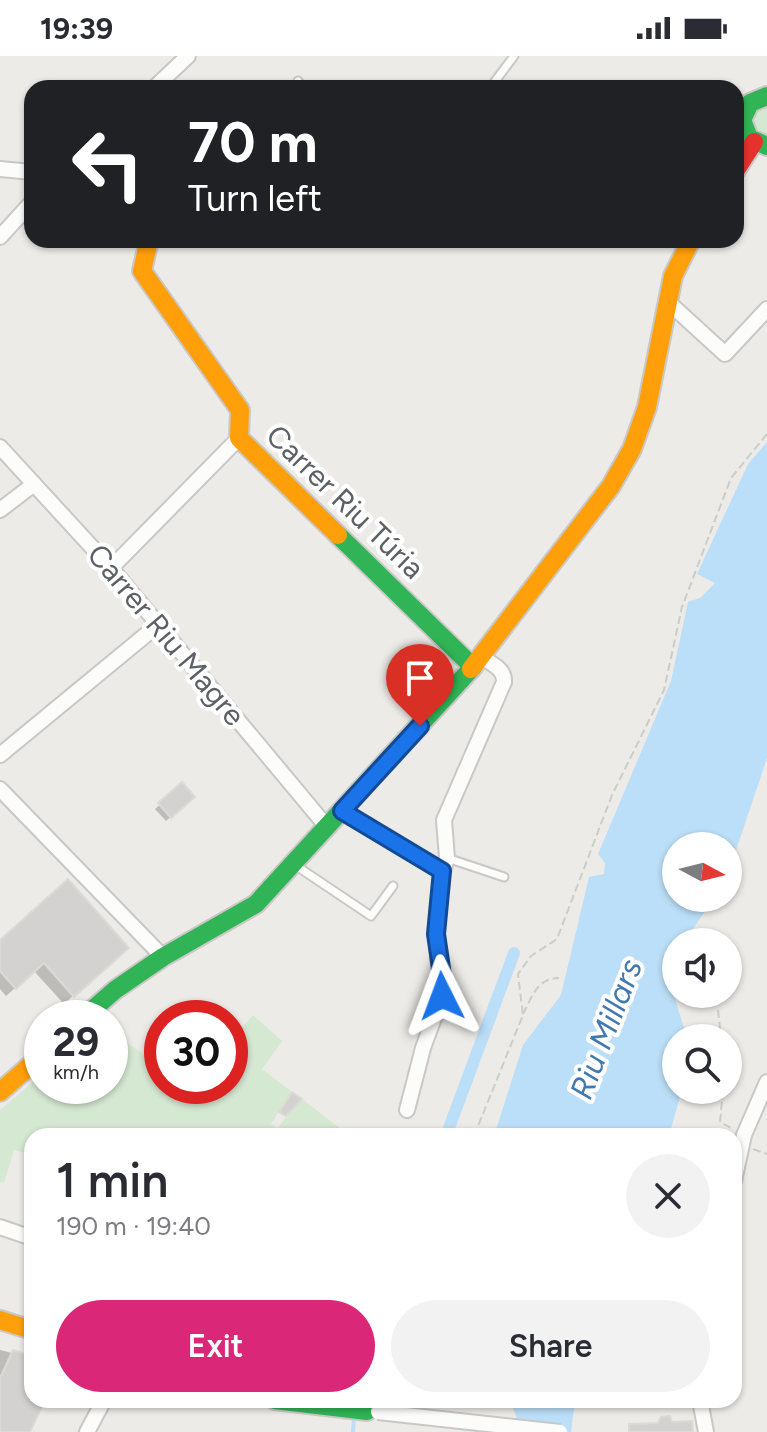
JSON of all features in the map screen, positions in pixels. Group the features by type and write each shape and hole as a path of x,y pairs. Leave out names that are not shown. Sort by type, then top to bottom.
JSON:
{"street":[{"path":"162,80 188,56"},
{"path":"744,114 748,103 767,96"},
{"path":"0,169 24,171"},
{"path":"0,237 24,211"},
{"name":"Carrer Riu Túria","path":"147,248 142,271 240,410 239,438 477,662"},
{"path":"104,1000 163,957 256,904 477,662 611,486 632,449 647,407 673,276 687,248"},
{"path":"667,301 725,354 767,309"},
{"path":"111,568 239,438"},
{"name":"Carrer Riu Magre","path":"0,447 111,568 327,827"},
{"path":"0,510 34,484"},
{"path":"0,755 159,624"},
{"path":"407,1110 423,1048 442,996 436,934 444,864 444,820 504,682 502,670 477,662"},
{"path":"0,789 163,957"},
{"path":"0,1092 24,1071"},
{"path":"742,1144 767,1082"},
{"path":"0,1227 24,1235"},
{"path":"0,1320 24,1328"},
{"path":"87,1432 100,1408"},
{"path":"358,1408 560,1432"},
{"path":"702,1408 706,1432"}],"lane":[{"path":"496,80 514,56"},
{"path":"342,811 444,864 504,877"},
{"path":"294,864 371,916 393,886"}],"path":[{"path":"523,1015 518,974 531,956 557,939 612,795 664,690 682,607 731,478 767,434"},
{"path":"477,1128 523,1015 540,983 559,978"},
{"path":"718,1010 720,1024"},
{"path":"722,1104 720,1122 731,1128"}],"green space":[{"path":"767,104 767,138 753,130 750,119 759,106"},
{"path":"253,1015 282,1041 262,1069 292,1092 271,1124 277,1128 24,1128 24,1153 14,1150 4,1183 0,1182 0,1110 24,1089 24,1104 128,1104 128,1043 144,1055 144,1104 248,1104 248,1021"},
{"path":"302,1099 340,1128 277,1128"}],"water":[{"name":"Riu Millars","path":"767,442 767,758 742,832 662,832 662,912 704,912 694,928 662,928 662,1008 678,1008 683,1024 662,1024 662,1104 678,1104 671,1128 497,1128 523,1045 561,995 589,877 604,874 605,863 598,854 671,681 688,602 700,598 715,583 697,574 748,464"},
{"path":"513,1408 574,1408 571,1432 522,1432"}],"building":[{"path":"182,782 195,797 171,818 158,803"},
{"path":"68,879 129,948 74,997 44,963 16,989 0,971 0,940"},
{"path":"292,1092 302,1099 286,1116 279,1112"},
{"path":"13,1350 24,1353 24,1408 41,1408 30,1432 0,1432 0,1378"},
{"path":"670,1416 672,1422 692,1421 693,1432 629,1432 629,1424 658,1423 661,1417"}],"waterway":[{"path":"449,1128 514,953"},
{"path":"353,1432 354,1416"}],"traffic: fast":[{"path":"744,116 750,103 767,96"},
{"path":"744,125 749,138 767,146"},
{"path":"338,535 473,667"},
{"path":"104,1000 163,957 256,904 471,669"},
{"path":"342,1408 367,1411"}],"traffic: slow":[{"path":"147,248 142,271 240,410 239,438 338,535"},
{"path":"471,669 611,486 632,449 647,407 673,276 687,248"},
{"path":"0,1092 24,1071"},
{"path":"0,1320 24,1328"}],"traffic: jam":[{"path":"744,158 754,142"}],"route":[{"path":"420,726 342,811 442,871 436,934 442,996"}]}
